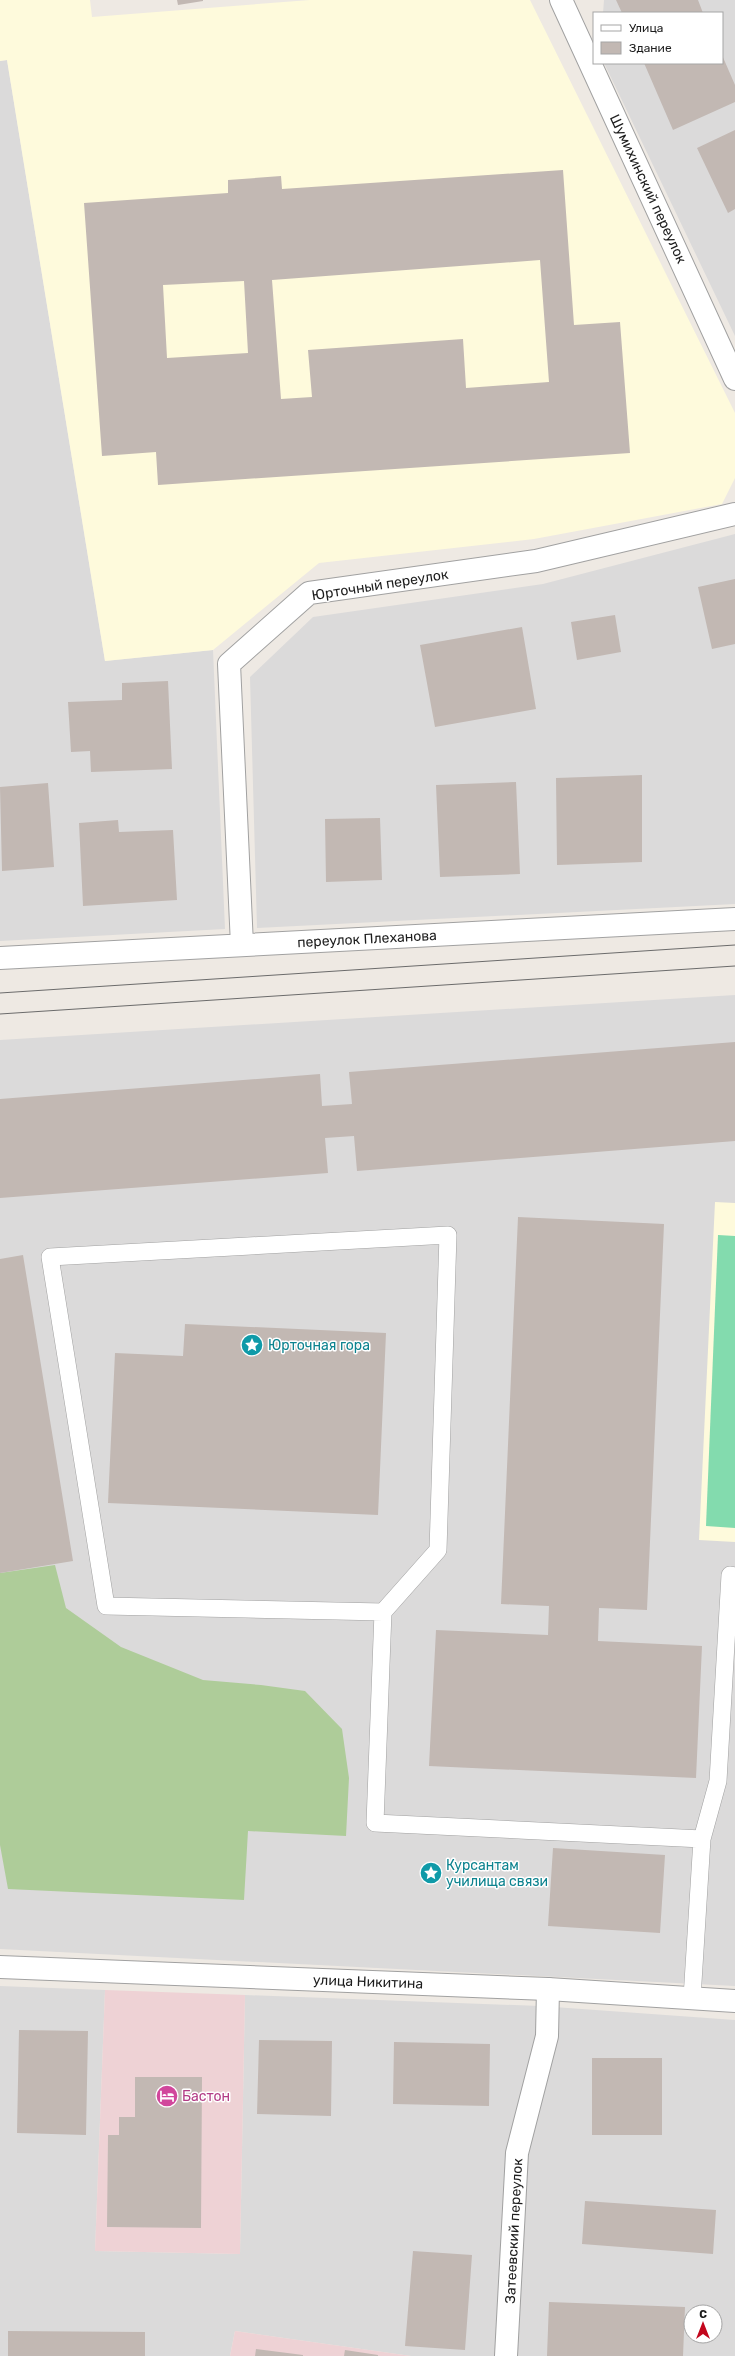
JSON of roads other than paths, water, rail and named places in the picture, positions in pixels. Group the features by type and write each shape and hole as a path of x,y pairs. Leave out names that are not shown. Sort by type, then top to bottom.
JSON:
{"street":[{"name":"Шумихинский переулок","path":"561,0 735,379"},
{"name":"Юрточный переулок","path":"242,945 229,664 309,593 536,561 735,514"},
{"name":"переулок Плеханова","path":"0,958 735,919"},
{"name":"улица Никитина","path":"0,1967 548,1989 735,2001"},
{"name":"Затеевский переулок","path":"506,2356 517,2153 547,2036 548,1989"}],"lane":[{"path":"383,1612 106,1606 50,1257 448,1235 438,1550 383,1612 375,1823 702,1839"},
{"path":"692,1998 702,1839 718,1781 730,1575 735,1576"}],"tram line":[{"path":"0,993 735,945"},
{"path":"0,1014 735,966"}],"place":[{"name":"Юрточная гора","path":"252,1345"},
{"name":"Курсантам училища связи","path":"431,1873"},
{"name":"Бастон","path":"167,2096"}]}
